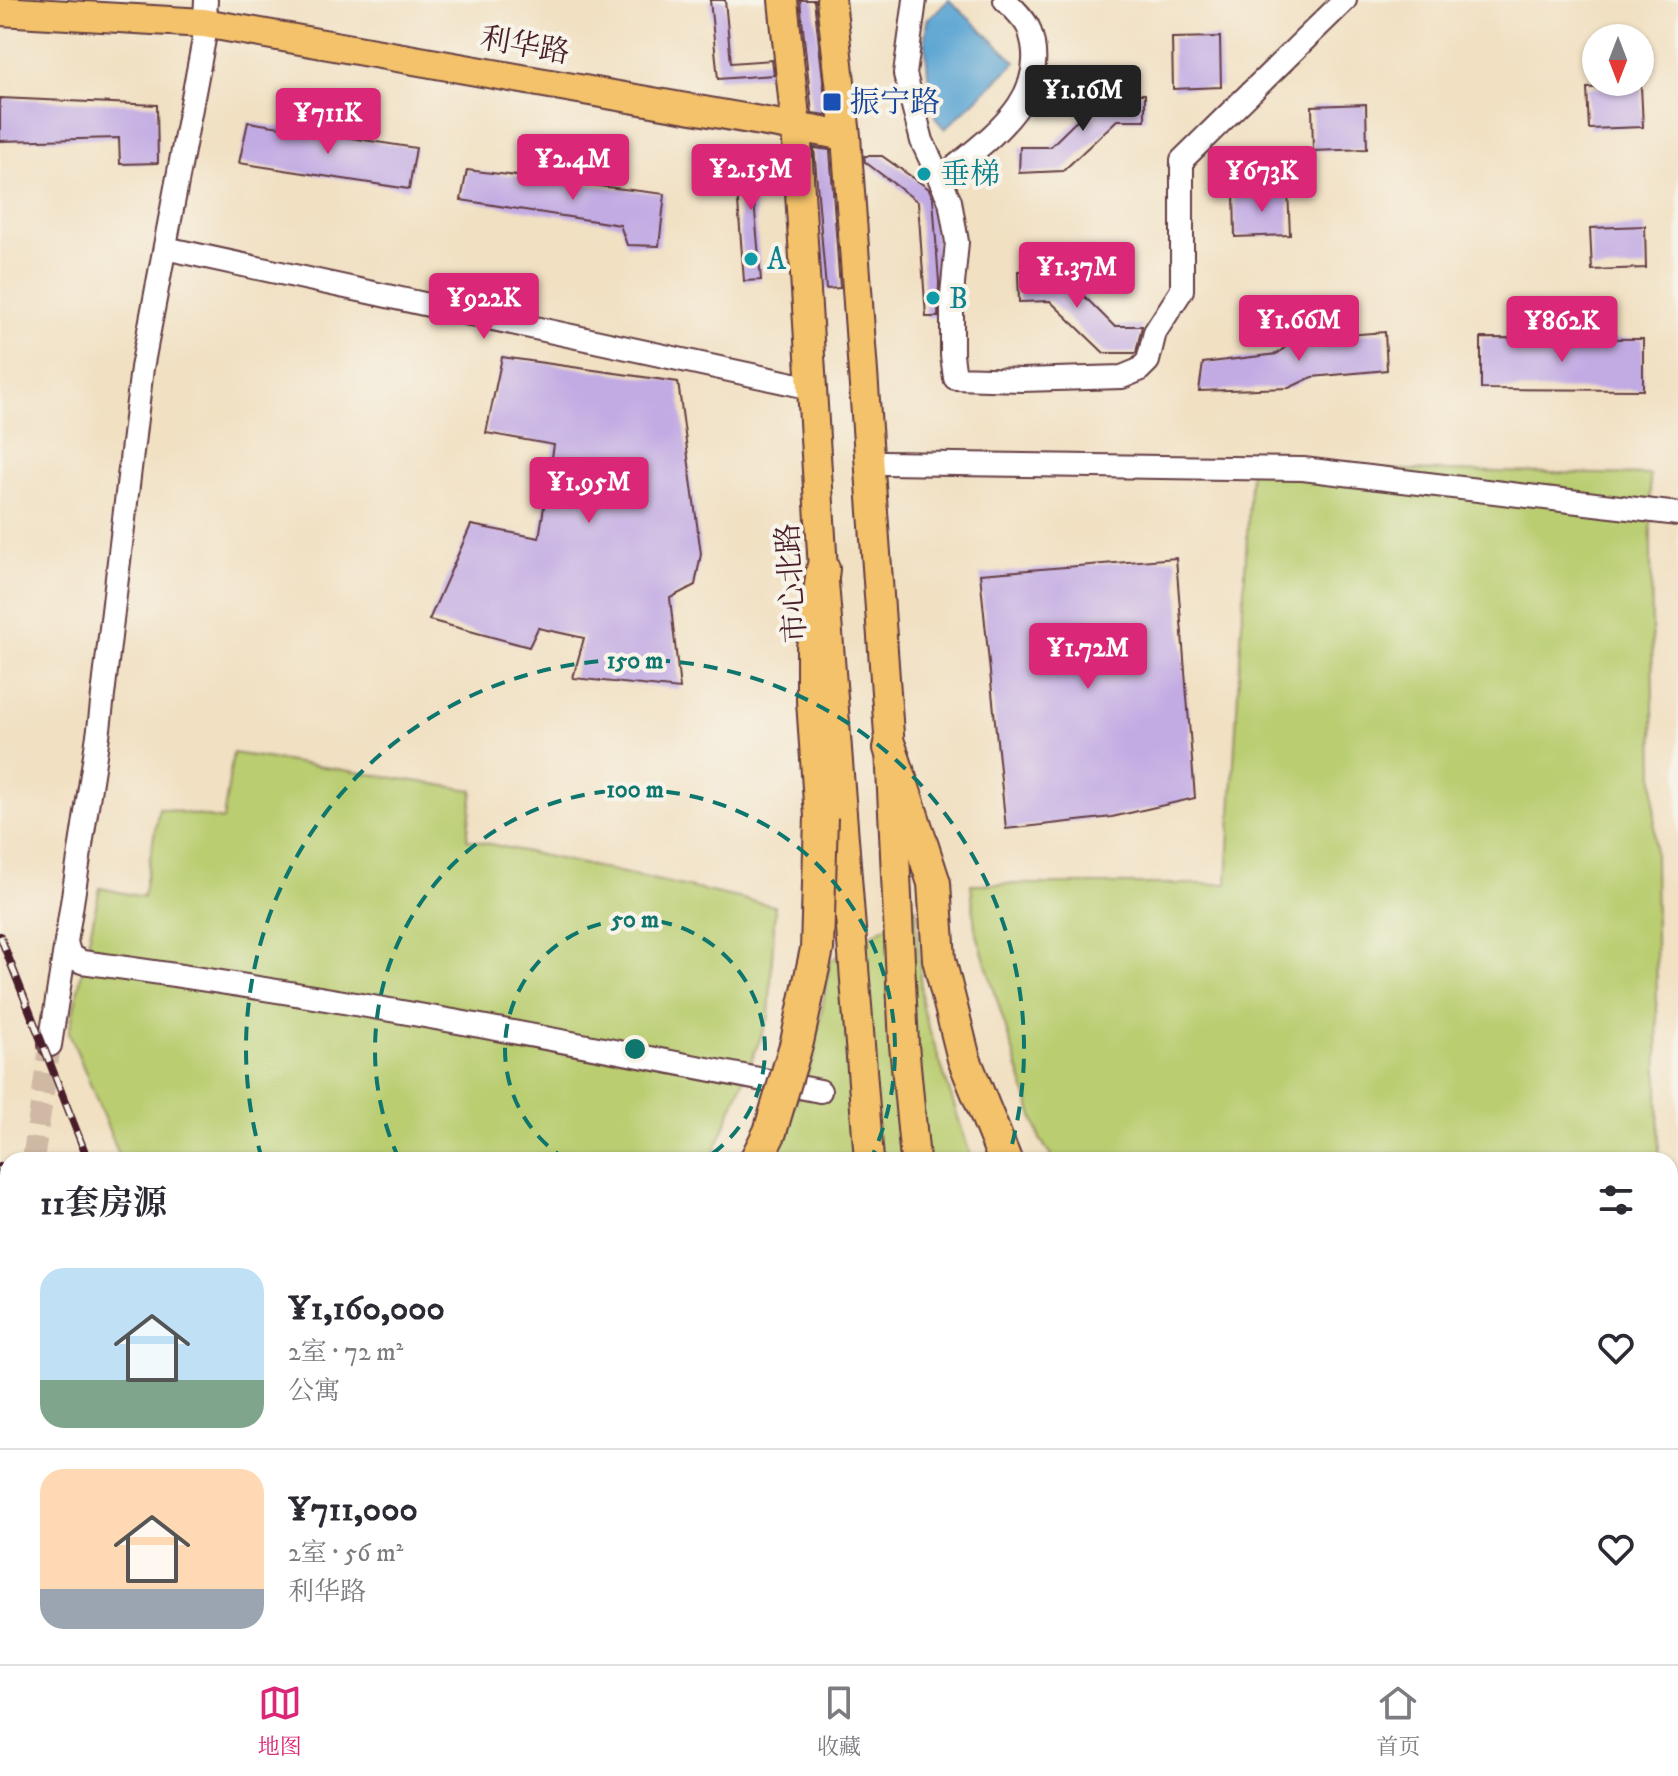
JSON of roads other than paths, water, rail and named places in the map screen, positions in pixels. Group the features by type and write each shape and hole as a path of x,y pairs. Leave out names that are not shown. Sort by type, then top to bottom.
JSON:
{"highway":[{"path":"760,1152 770,1132 797,1042 817,949 821,817 813,701 813,648 823,569"},
{"path":"890,748 934,883 939,959 964,1059 1002,1152"}],"main road":[{"name":"市心北路","path":"783,0 797,134 823,569 868,1152"},
{"path":"831,0 845,142 890,748 904,1045 914,1152"},
{"name":"利华路","path":"0,11 205,20 845,142"},
{"name":"利华路","path":"0,29 205,20"}],"street":[{"path":"915,0 905,74 922,141 950,201 957,242 952,295 955,378 1022,380 1122,377 1139,370 1148,361 1155,332 1182,290 1182,160 1345,0"},
{"path":"940,179 1006,122 1030,89 1034,57 1029,27 1005,0"},
{"path":"50,1045 99,729 142,368 205,20"},
{"path":"165,248 812,388"},
{"path":"883,463 1303,469 1678,514"},
{"path":"66,942 70,956 82,962 472,1024 820,1091"}],"water":[{"path":"949,0 1016,62 945,129 936,119 930,99 925,39 927,20"}],"tunnel":[{"path":"34,1152 50,1045"}],"railway":[{"path":"0,936 85,1152"}],"place":[{"name":"振宁路","path":"832,102"},
{"name":"垂梯","path":"924,174"},
{"name":"A","path":"751,259"},
{"name":"B","path":"933,298"}]}
